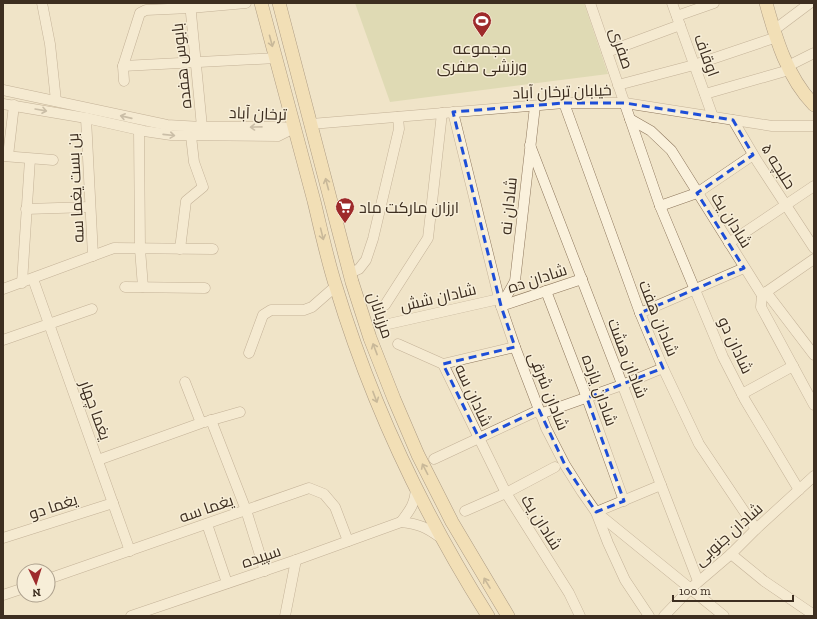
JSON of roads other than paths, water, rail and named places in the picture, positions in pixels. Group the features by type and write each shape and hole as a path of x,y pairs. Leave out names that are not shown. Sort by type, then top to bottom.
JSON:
{"main road":[{"path":"261,3 336,286 354,343 378,405 403,462 442,539 488,616"},
{"name":"مرزبانان","path":"279,3 350,273 370,338 418,456 452,522 508,616"},
{"path":"766,3 775,34 788,68 814,105"},
{"path":"294,128 311,124"}],"street":[{"path":"42,3 50,44 56,101"},
{"path":"124,82 123,66 140,13 146,10 246,3"},
{"name":"صفری","path":"590,3 625,103"},
{"name":"اوقاف","path":"672,3 713,117"},
{"path":"607,52 714,3"},
{"path":"618,85 694,65 775,34 810,3"},
{"name":"بابوس هفده","path":"190,6 202,127"},
{"path":"705,94 788,68 814,52"},
{"path":"123,66 276,58"},
{"name":"ترخان آباد","path":"3,90 167,125 294,128"},
{"name":"خیابان ترخان آباد","path":"311,124 564,103 625,103 772,126 814,126"},
{"name":"شادان هفت","path":"564,103 640,312 663,368 699,444 756,529"},
{"name":"شادان دو","path":"625,103 660,206 723,357 742,394 799,490"},
{"name":"ترخان آباد","path":"3,104 86,118 139,130 171,135 278,136 294,128"},
{"path":"14,106 6,156 53,160"},
{"name":"شادان نه","path":"500,302 515,281 535,106"},
{"name":"شادان شرقی","path":"454,112 500,302 515,347 540,412 565,465 596,512 724,616"},
{"path":"385,305 428,238 442,113"},
{"path":"350,273 359,269 366,260 373,239 399,129 398,117"},
{"name":"بن بست یغما سه","path":"86,118 93,256"},
{"name":"شادان یک","path":"630,118 652,131 671,150 744,268 814,355"},
{"name":"حلبچه ۵","path":"733,120 814,248"},
{"path":"139,130 140,249 143,287"},
{"path":"180,249 186,201 203,187 194,162 191,136"},
{"name":"شادان هشت","path":"530,145 698,581"},
{"path":"660,206 697,193 754,155"},
{"path":"22,283 30,159"},
{"path":"729,243 814,186"},
{"path":"26,209 90,208"},
{"path":"3,289 114,248 213,249"},
{"path":"814,259 764,294 761,307 814,405"},
{"path":"640,312 744,268"},
{"name":"یغما چهار","path":"33,279 130,551"},
{"name":"شادان ده","path":"500,302 546,291 582,279"},
{"path":"249,353 263,315 271,310 304,310 312,307 336,286"},
{"path":"125,287 205,288"},
{"name":"شادان یازده","path":"546,291 624,501"},
{"name":"شادان شش","path":"384,325 500,302"},
{"path":"3,340 92,310"},
{"path":"398,344 443,364 515,347"},
{"name":"شادان سه","path":"434,459 479,438 443,364"},
{"path":"742,394 793,366"},
{"path":"465,511 506,493 479,438 540,412 587,398 663,368"},
{"path":"185,382 206,421 246,510 265,571"},
{"path":"98,460 206,421 240,412"},
{"name":"شادان یک","path":"555,467 506,493 569,593 580,616"},
{"name":"شادان جنوبی","path":"664,616 690,588 731,554 814,476"},
{"path":"649,616 626,580 608,543 596,512 661,485"},
{"name":"یغما سه","path":"56,576 309,488 324,494 335,507 348,541"},
{"path":"401,522 412,507 416,488"},
{"name":"یغما دو","path":"3,538 113,503"},
{"name":"سپیده","path":"131,616 265,571 401,522 417,524 428,528 442,539"},
{"path":"207,524 227,583"},
{"path":"731,554 764,581 814,614"},
{"path":"285,616 296,560"},
{"path":"3,595 16,591"}],"place":[{"name":"مجموعه ورزشی صفری","path":"482,38"},
{"name":"ارزان مارکت ماد","path":"345,224"}]}
